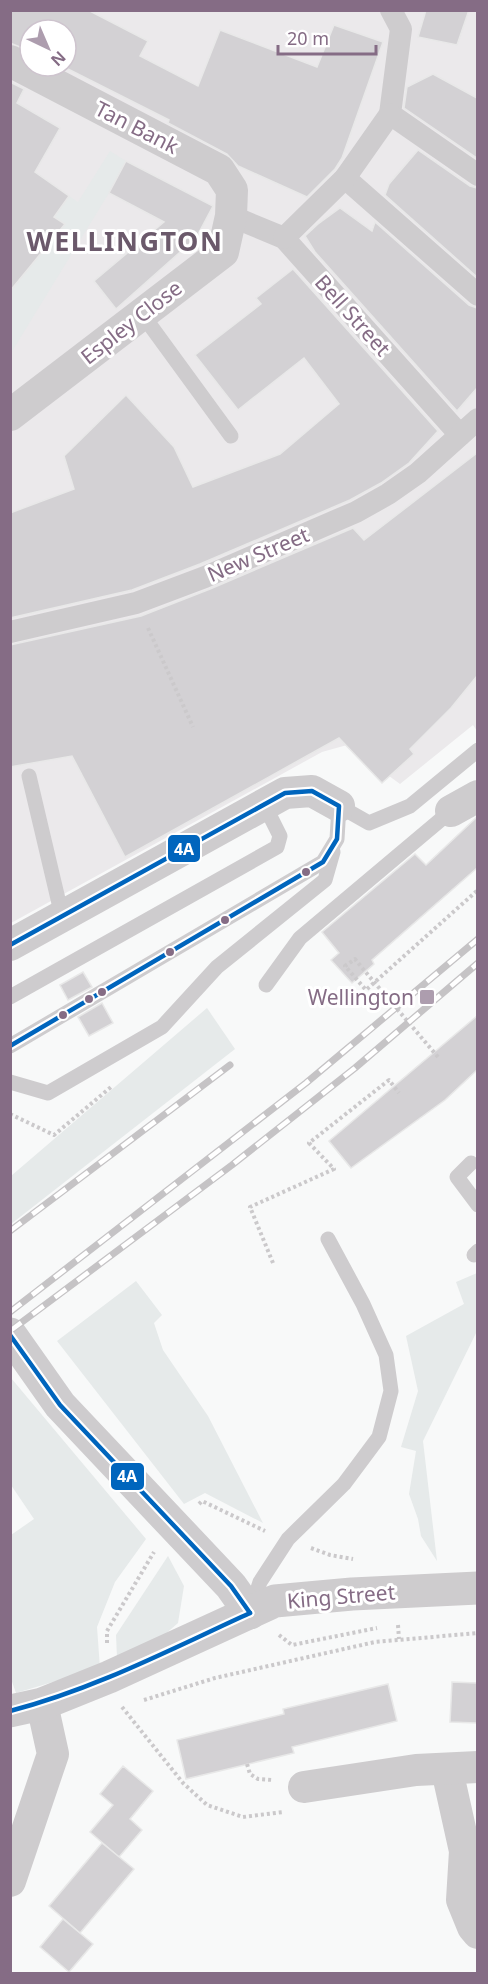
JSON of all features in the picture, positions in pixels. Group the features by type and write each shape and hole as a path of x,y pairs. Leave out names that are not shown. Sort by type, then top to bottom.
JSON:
{"street":[{"path":"285,238 345,178 390,114 401,28 391,10"},
{"name":"Tan Bank","path":"10,61 219,170 232,190 231,216"},
{"path":"390,114 477,175"},
{"path":"345,178 477,295"},
{"name":"Bell Street","path":"231,216 285,238 460,435"},
{"name":"Espley Close","path":"10,416 223,252 231,216"},
{"name":"New Street","path":"10,632 136,603 205,577 357,512 418,473 477,419"},
{"path":"10,945 285,793 312,791 339,807"},
{"path":"451,811 477,796"},
{"path":"10,1334 60,1405 231,1586 250,1613"},
{"name":"King Street","path":"10,1711 42,1704 109,1677 274,1601 363,1593 477,1588"},
{"path":"10,1881 53,1754 42,1704"},
{"path":"304,1787 416,1770 477,1767"},
{"path":"447,1770 471,1845 462,1900 472,1927 477,1933"}],"lane":[{"path":"142,314 231,436"},
{"path":"10,1082 48,1093 162,1027 217,967 325,880 337,838 339,807 369,823 410,806 477,750"},
{"path":"29,776 62,916"},
{"path":"10,997 277,847 280,836 264,804"},
{"path":"266,985 300,938 451,811"},
{"path":"10,1046 322,862 337,838"},
{"path":"471,1163 457,1177 477,1205"},
{"path":"250,1613 260,1582 288,1539 344,1484 379,1437 391,1391 387,1355 328,1239"}],"path":[{"path":"136,603 193,727"},
{"path":"438,1057 363,969 355,959 345,966 366,990 477,890"},
{"path":"273,1263 250,1207 333,1169 309,1143 388,1080 399,1093"},
{"path":"171,1523 107,1631 109,1677 118,1704 183,1783 207,1805 243,1817 310,1808 304,1787"},
{"path":"135,1703 215,1678 375,1642 477,1633"},
{"path":"122,1708 129,1705"}],"shaded area":[{"path":"11,11 477,11 477,731 473,725 400,784 347,745 322,752 11,923"},
{"path":"110,151 126,161 109,193 11,353 11,291 64,225 54,217 69,196 78,202"},
{"path":"207,1008 235,1049 11,1224 11,1176"},
{"path":"477,1273 477,1331 423,1441 437,1561 421,1536 409,1494 416,1451 401,1447 418,1391 406,1336 464,1304 456,1282"},
{"path":"136,1281 162,1315 154,1323 163,1350 208,1416 263,1523 205,1493 184,1504 57,1341"},
{"path":"11,1378 146,1539 115,1582 97,1627 100,1668 16,1693 11,1679 11,1535 34,1519 11,1485"},
{"path":"168,1556 184,1586 178,1623 147,1650 117,1658 116,1635"}],"building":[{"path":"10,10 88,10 148,41 140,56 198,86 220,30 317,67 334,25 383,42 342,158 335,169 307,197 238,166 227,154 168,123 169,120 78,74 78,18 18,18 18,46 10,43"},
{"path":"426,10 469,10 457,45 418,37"},
{"path":"433,74 477,98 477,158 404,108 407,87"},
{"path":"10,82 24,89 17,103 60,128 35,172 69,196 54,217 65,224 10,291"},
{"path":"418,150 470,186 477,188 477,277 385,195 389,184"},
{"path":"126,161 213,206 196,238 116,309 94,281 164,222 109,193"},
{"path":"340,208 372,231 375,222 469,305 477,308 477,388 457,411 315,252 305,236"},
{"path":"293,269 438,431 409,463 381,483 350,500 200,564 132,590 10,618 10,513 74,489 64,456 126,395 174,447 193,487 280,454 339,404 304,358 238,410 195,355 261,304 256,298"},
{"path":"477,453 477,676 451,708 410,749 414,754 382,783 339,738 125,857 72,756 10,767 10,645 141,616 353,528 364,540"},
{"path":"477,817 477,868 372,960 374,964 352,983 331,960 339,953 322,932 415,854 426,865"},
{"path":"83,972 92,987 68,1000 60,985"},
{"path":"102,1003 113,1023 89,1036 78,1017"},
{"path":"477,1016 477,1070 445,1100 351,1168 329,1141"},
{"path":"452,1682 477,1683 477,1723 450,1722"},
{"path":"388,1684 397,1721 292,1747 294,1753 186,1779 177,1740 284,1714 283,1709"},
{"path":"123,1766 153,1791 130,1819 142,1830 119,1857 90,1832 113,1805 100,1794"},
{"path":"102,1843 134,1869 80,1933 49,1906"},
{"path":"63,1919 93,1944 69,1972 40,1947"}],"railway":[{"path":"10,1312 306,1083 478,939"},
{"path":"10,1331 232,1165 355,1068 478,963"},
{"path":"10,1231 230,1065"}],"transit line":[{"name":"4A","path":"10,945 285,793 312,791 339,806 337,839 323,862 10,1046"},
{"name":"4A","path":"10,1335 60,1405 231,1586 250,1613"},
{"name":"4A","path":"10,1711 102,1680 250,1613"}],"place":[{"name":"Wellington","path":"427,997"}],"district":[{"name":"WELLINGTON","path":"125,240"}]}
